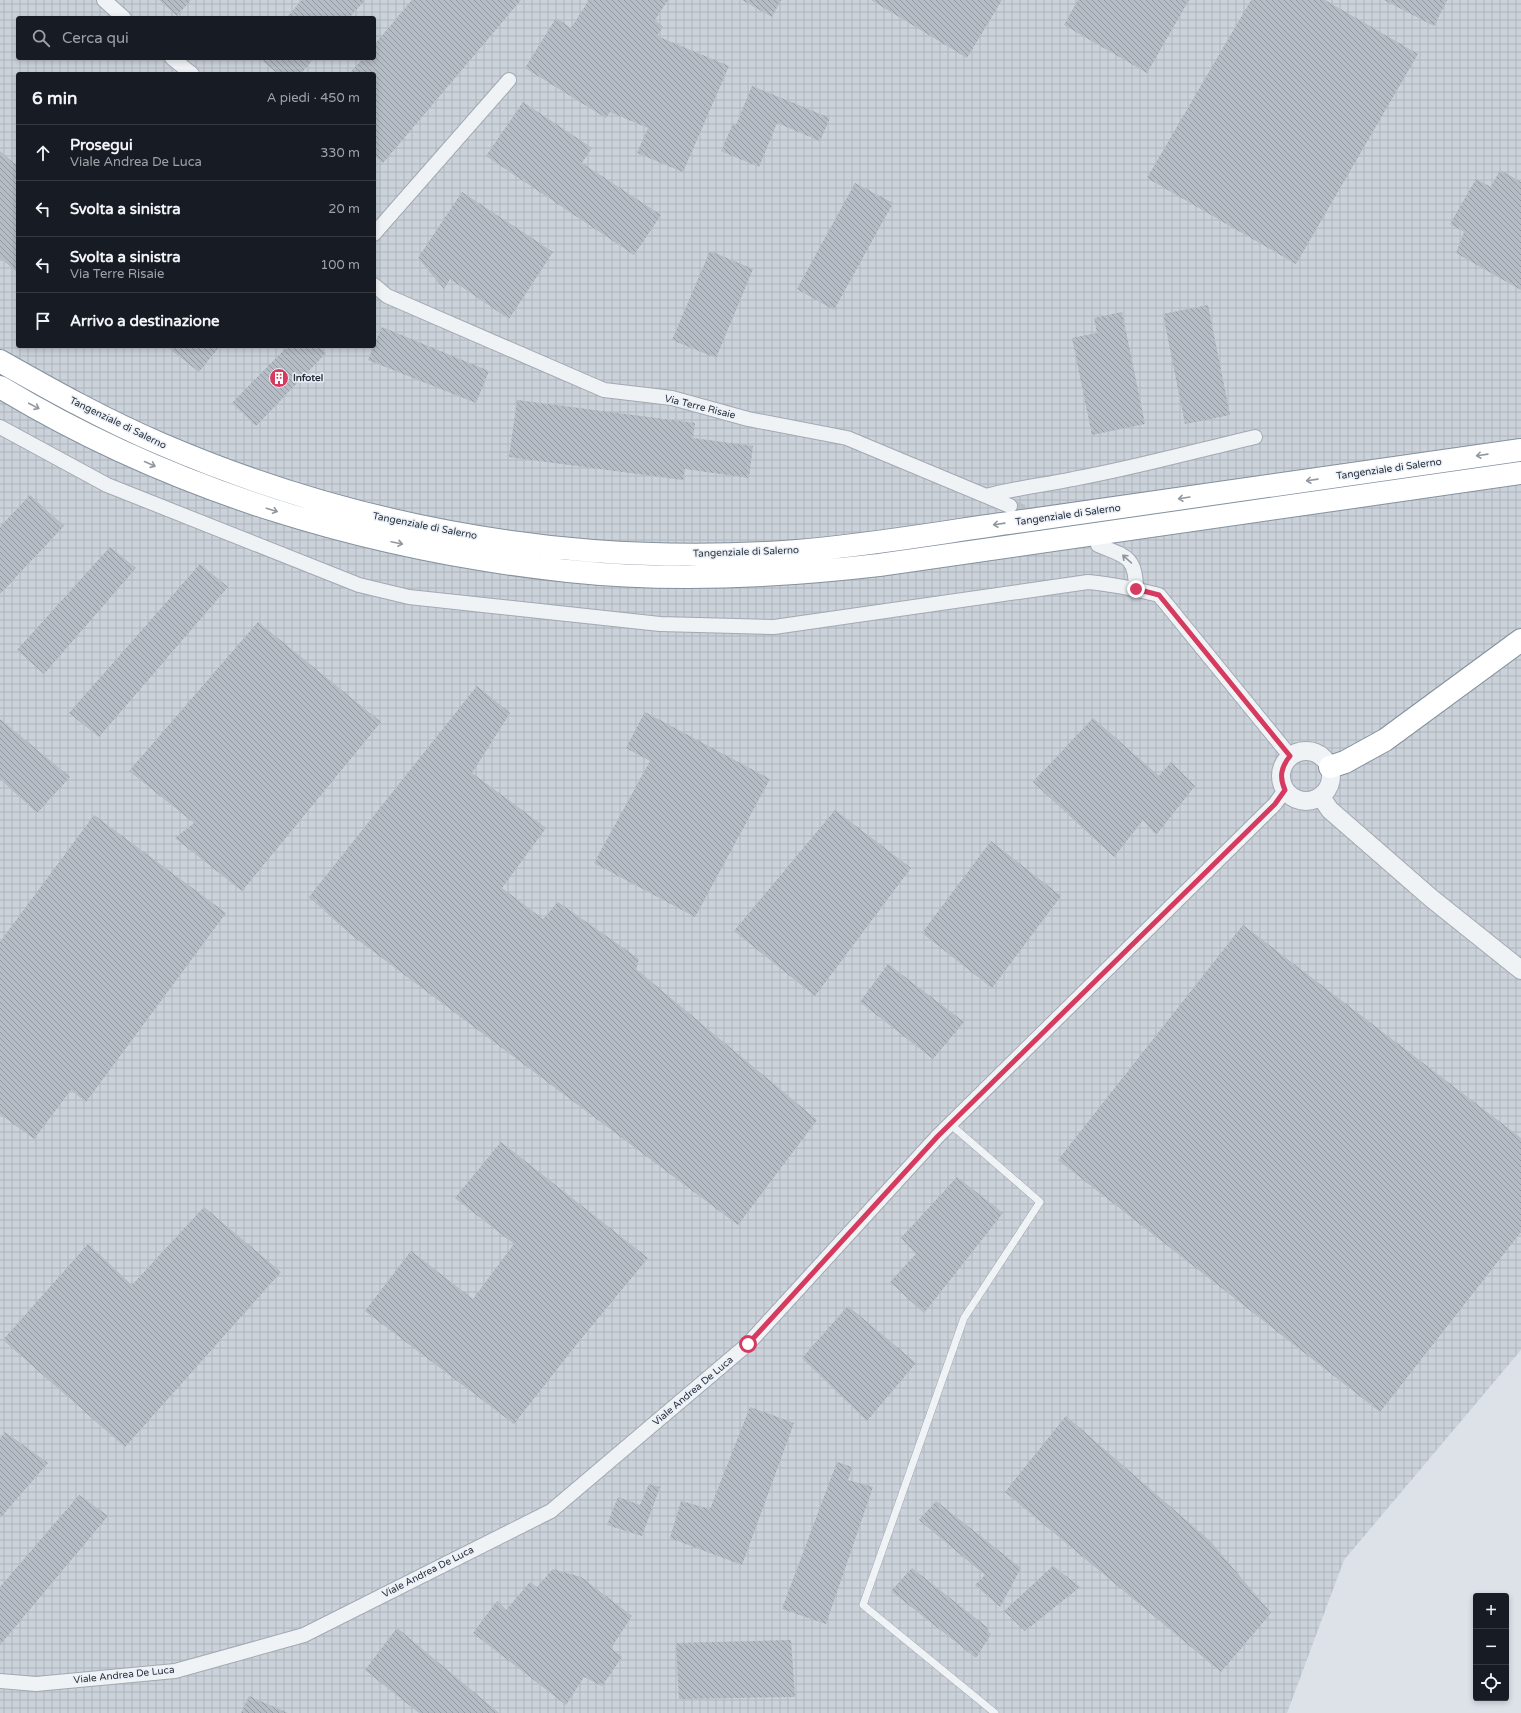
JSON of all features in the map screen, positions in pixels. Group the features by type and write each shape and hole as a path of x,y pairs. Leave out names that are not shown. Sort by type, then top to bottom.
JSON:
{"highway":[{"name":"Tangenziale di Salerno","path":"0,361 90,411 158,443 267,485 379,518 448,532 560,548 599,551 672,554 762,553 877,542 1521,450"},
{"path":"0,387 84,433 152,464 259,506 341,531 449,555 569,572 676,577 762,576 820,572 1521,473"},
{"path":"1464,480 1493,488 1521,486"},
{"path":"1330,767 1345,762 1385,740 1521,640"}],"street":[{"path":"104,0 122,16"},
{"path":"174,60 190,72"},
{"path":"376,232 509,80"},
{"name":"Via Terre Risaie","path":"376,287 387,296 604,390 672,398 748,419 847,438 1010,506"},
{"path":"0,427 107,485 358,585 408,597 660,624 774,627 1088,582 1112,584 1136,589 1159,595 1290,756"},
{"path":"986,496 1009,490 1127,468 1255,437"},
{"path":"1098,545 1125,556 1134,566 1136,589"},
{"path":"1313,751 1320,754 1330,767 1332,775 1331,784 1321,797 1314,800 1298,800 1285,790 1282,783 1282,769 1290,756 1297,752 1313,751"},
{"name":"Viale Andrea De Luca","path":"0,1681 36,1684 175,1671 304,1635 551,1511 748,1344 950,1124 1275,804 1285,790"},
{"path":"1321,797 1330,810 1431,898 1521,970"}],"lane":[{"path":"950,1124 1040,1202 964,1318 863,1605 995,1713"}],"shaded area":[{"path":"0,0 1521,0 1521,1350 1344,1560 1287,1713 0,1713"}],"building":[{"path":"159,0 191,0 177,16"},
{"path":"302,0 365,0 351,16 288,16"},
{"path":"412,0 521,0 383,163 376,157 376,72 351,72 361,60 376,60 376,43"},
{"path":"589,0 668,0 655,20 663,27 657,36 729,66 683,172 637,153 648,128 610,112 606,118 525,68 556,18 571,28"},
{"path":"742,0 781,0 772,17"},
{"path":"871,0 1002,0 967,58"},
{"path":"1078,0 1189,0 1147,73 1064,25"},
{"path":"1251,0 1325,0 1418,54 1296,264 1147,178"},
{"path":"1384,0 1447,0 1434,26"},
{"path":"261,60 312,60 303,72 276,72"},
{"path":"752,86 830,118 820,141 777,123 759,167 721,151 733,124 736,125"},
{"path":"523,102 592,148 582,163 661,215 634,255 486,156"},
{"path":"0,151 16,165 16,271 0,258"},
{"path":"1500,170 1521,182 1521,290 1456,253 1464,232 1450,224 1476,179 1491,187"},
{"path":"855,183 893,203 834,310 797,289"},
{"path":"462,192 553,252 509,319 450,279 444,289 418,258"},
{"path":"710,251 753,269 716,358 672,340"},
{"path":"1208,305 1230,415 1185,424 1163,314"},
{"path":"1122,312 1145,424 1092,435 1072,338 1097,333 1094,318"},
{"path":"382,327 489,371 476,403 368,360 373,348 376,348 376,341"},
{"path":"169,348 218,348 199,372"},
{"name":"Infotel","path":"286,348 321,348 326,353 256,426 232,403"},
{"path":"517,400 695,423 693,438 753,446 749,478 685,469 683,480 509,457"},
{"path":"30,495 64,526 0,594 0,527"},
{"path":"110,547 136,568 44,674 17,650"},
{"path":"200,564 228,587 99,737 69,713"},
{"path":"258,622 381,722 242,891 175,838 194,823 129,771"},
{"path":"477,686 510,713 472,773 546,828 502,888 543,919 558,902 639,959 636,969 817,1120 738,1225 350,934 309,897"},
{"path":"645,712 770,779 695,917 594,863 650,761 626,748"},
{"path":"1093,718 1159,776 1171,762 1195,786 1156,835 1143,820 1114,857 1033,782"},
{"path":"0,719 70,777 37,813 0,779"},
{"path":"835,810 911,868 815,996 734,931"},
{"path":"94,815 226,913 86,1102 71,1090 34,1139 0,1114 0,942"},
{"path":"991,841 1061,896 992,988 922,933"},
{"path":"1243,925 1521,1138 1521,1232 1380,1412 1058,1160"},
{"path":"888,964 964,1022 933,1059 860,1002"},
{"path":"501,1142 648,1258 576,1345 514,1424 365,1311 411,1251 473,1299 514,1244 455,1198"},
{"path":"957,1177 1003,1213 924,1313 890,1282 916,1254 901,1238"},
{"path":"204,1207 281,1272 125,1447 3,1340 88,1244 132,1285"},
{"path":"848,1306 916,1363 867,1421 802,1358"},
{"path":"750,1407 794,1423 742,1565 670,1538 681,1501 710,1509"},
{"path":"1066,1416 1210,1541 1271,1613 1221,1672 1005,1492"},
{"path":"5,1432 48,1463 0,1518 0,1439"},
{"path":"837,1462 852,1467 848,1480 873,1487 826,1624 782,1609"},
{"path":"649,1484 660,1487 642,1536 607,1525 618,1497 640,1505"},
{"path":"79,1495 108,1516 0,1645 0,1587"},
{"path":"936,1501 1021,1568 1000,1607 975,1585 985,1575 919,1520"},
{"path":"1053,1566 1080,1587 1025,1631 1004,1611"},
{"path":"912,1568 988,1628 987,1631 991,1634 976,1658 891,1591"},
{"path":"553,1569 581,1577 632,1616 611,1648 622,1657 602,1686 584,1677 566,1705 473,1633 497,1601 506,1610 530,1582 537,1587"},
{"path":"397,1628 499,1713 419,1713 365,1670"},
{"path":"791,1640 795,1697 679,1699 676,1643"},
{"path":"249,1696 288,1713 241,1713"}],"tunnel":[{"path":"1010,506 1077,536"}],"place":[{"name":"Infotel","path":"279,378"}],"route":[{"path":"748,1344 938,1136 1275,804 1285,790 1282,783 1282,769 1290,756 1183,622 1159,595 1136,589"}]}
